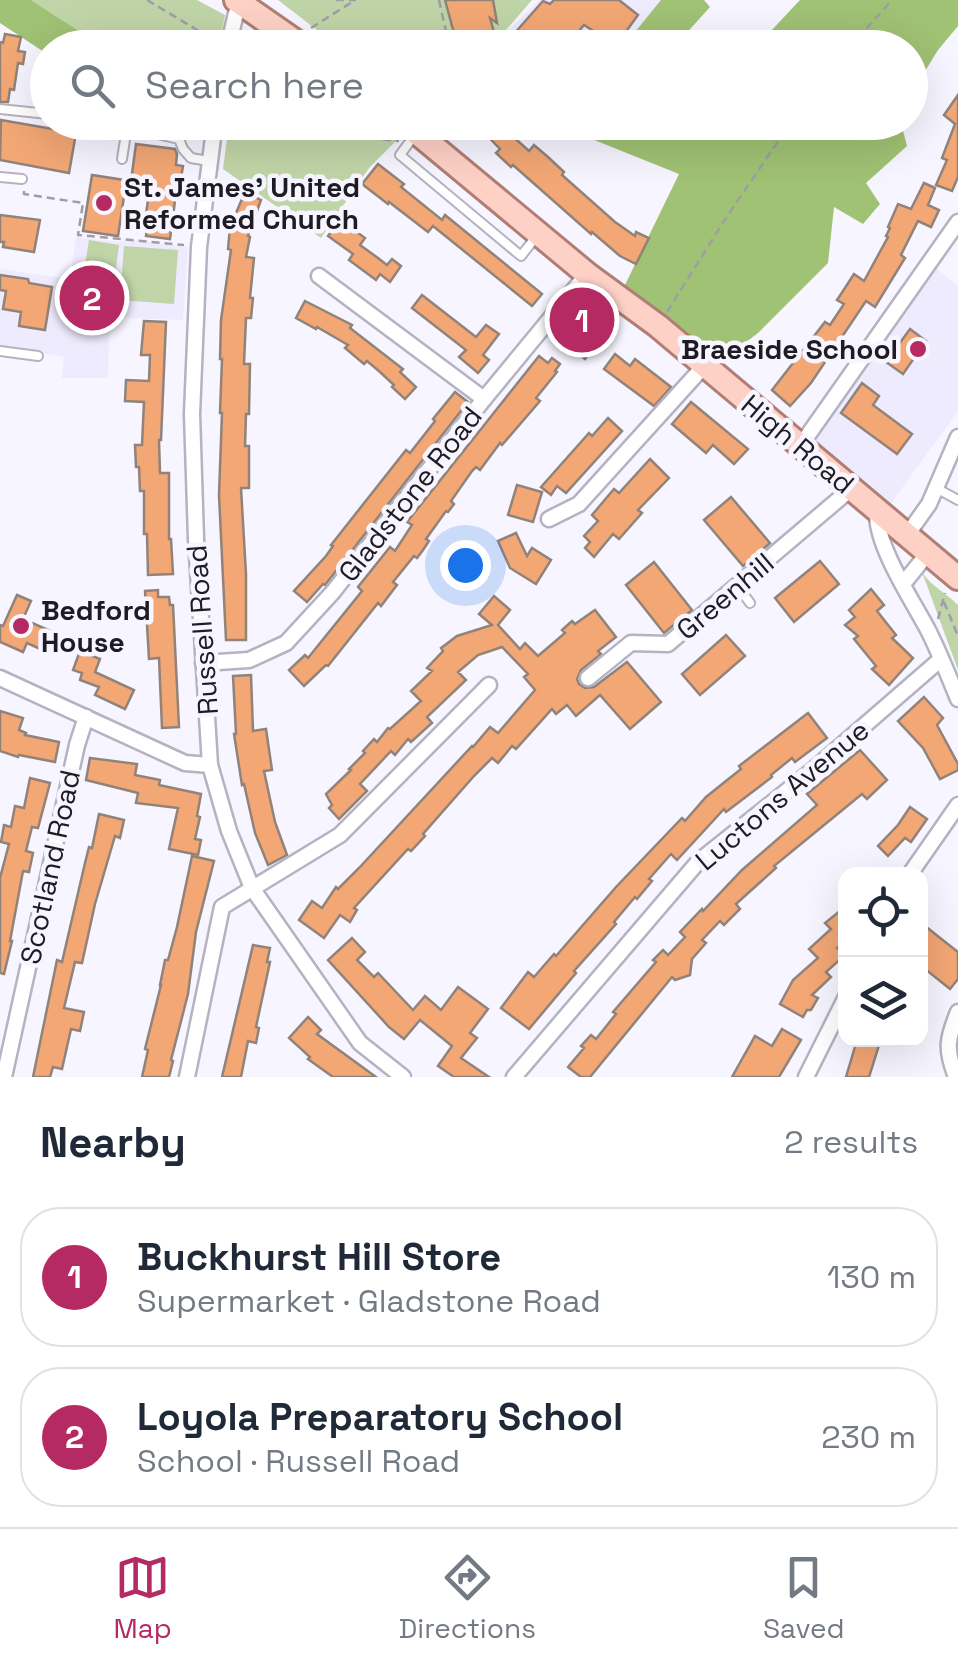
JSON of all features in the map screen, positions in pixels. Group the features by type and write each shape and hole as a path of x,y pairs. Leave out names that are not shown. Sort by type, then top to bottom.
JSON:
{"main road":[{"path":"240,2 281,30"},
{"name":"High Road","path":"426,140 587,274 658,326 953,576"}],"street":[{"path":"231,30 240,2"},
{"name":"Russell Road","path":"213,140 199,246 192,414 210,765 252,888 360,1043 403,1077"},
{"path":"801,445 953,237 958,222"},
{"name":"Gladstone Road","path":"202,663 249,660 286,643 333,592 587,274"},
{"path":"319,276 484,399"},
{"path":"549,519 579,504 704,366"},
{"path":"908,534 929,504 958,438"},
{"name":"Greenhill","path":"588,678 631,643 668,644 852,488"},
{"path":"880,512 877,525 884,546 958,699"},
{"path":"904,584 928,553"},
{"name":"Luctons Avenue","path":"514,1077 698,862 813,770 941,659"},
{"path":"0,678 185,763 210,765"},
{"path":"187,1077 222,907 340,835 490,685"},
{"name":"Scotland Road","path":"4,1077 86,716"},
{"path":"915,867 957,807"},
{"path":"956,1077 947,1038 958,1012"},
{"path":"806,1077 838,1013"}],"lane":[{"path":"0,108 30,112"},
{"path":"122,160 125,140"},
{"path":"181,140 183,150 191,158 210,161"},
{"path":"0,177 24,182"},
{"path":"0,351 38,356"},
{"path":"936,488 958,500"},
{"path":"737,586 750,603"}],"path":[{"path":"147,0 196,30"},
{"path":"336,0 354,1"},
{"path":"439,0 446,30"},
{"path":"865,30 892,0"},
{"path":"309,30 354,1"},
{"path":"658,326 778,140"},
{"path":"24,182 24,194 82,203 78,235 199,246"},
{"path":"936,630 953,576"},
{"path":"943,601 958,636"}],"shaded area":[{"path":"539,0 666,0 640,30 509,30"},
{"path":"76,237 188,247 183,320 110,317 108,378 62,378 64,357 0,347 0,269 70,279"},
{"name":"Braeside School","path":"936,268 958,286 958,411 889,506 813,441"}],"green space":[{"path":"0,0 31,0 78,30 30,30 30,43 0,23"},
{"path":"31,0 197,0 225,15 222,30 78,30"},
{"path":"278,0 532,0 506,30 317,30"},
{"path":"661,0 704,0 710,7 689,30 637,30"},
{"path":"800,0 958,0 958,26 928,66 928,30 772,30"},
{"path":"227,140 397,140 369,168 321,238 223,169"},
{"path":"594,140 905,140 907,146 866,183 880,204 863,224 834,207 828,263 758,333 716,365 624,287 679,174"},
{"path":"89,240 119,245 112,298 80,296"},
{"path":"124,246 178,250 174,304 120,300"},
{"path":"922,572 958,605 958,670"}],"building":[{"path":"445,0 493,0 497,23 490,18 493,30 453,30"},
{"path":"554,0 619,0 638,15 627,30 592,30 584,25 580,30 517,30 543,1 550,4"},
{"path":"5,34 21,37 18,51 25,52 23,64 18,63 8,102 0,102 0,42 3,43"},
{"path":"958,95 958,177 952,191 936,185 947,160 942,158 955,124 944,115"},
{"path":"1,120 30,125 30,140 75,140 69,173 0,160"},
{"path":"491,140 517,140 529,151 534,145 615,222 635,236 636,232 649,238 636,264 591,234 511,167 496,153 500,149"},
{"path":"136,144 175,149 176,165 183,166 170,239 146,236 149,193 125,190 118,236 83,231 92,175 131,181"},
{"path":"378,164 442,220 445,215 542,294 532,306 433,226 428,232 362,184"},
{"path":"924,183 935,188 928,205 939,210 931,227 918,221 901,255 905,258 875,307 866,301 811,383 790,406 772,390 825,322 830,325 844,304 837,300 854,274 864,281 888,237 898,204 911,209"},
{"path":"245,192 261,200 248,236 246,257 254,258 244,364 250,364 245,446 249,446 249,488 241,488 246,640 226,640 219,495 221,320 231,250 230,227"},
{"path":"0,215 40,220 34,252 3,247"},
{"path":"340,220 365,238 360,245 387,265 392,259 401,266 390,282 380,274 376,280 349,260 353,254 328,236"},
{"path":"0,275 52,287 45,330 19,326 21,312 3,309 6,291 0,290"},
{"path":"422,295 476,337 486,325 499,334 483,355 489,360 478,373 459,357 466,350 412,308"},
{"path":"305,301 352,325 350,328 403,369 400,372 416,387 405,399 380,372 345,348 348,345 296,318"},
{"path":"581,301 594,311 588,319 610,336 599,351 594,347 585,359 571,348 576,340 560,328"},
{"path":"144,321 166,322 159,440 160,473 169,473 173,574 148,575 144,491 140,491 135,445 142,445 144,402 125,401 126,380 149,381 150,355 141,355"},
{"path":"910,329 926,341 903,374 886,362"},
{"path":"615,354 630,366 635,359 671,387 654,406 604,369"},
{"path":"539,356 548,363 552,358 560,364 536,398 540,401 480,470 476,467 472,471 451,501 454,504 426,539 429,541 423,550 393,582 397,585 381,606 378,603 328,666 304,686 289,670 305,655 308,658 362,591 358,587 390,547 395,551 412,525 407,522"},
{"name":"Braeside School","path":"862,383 879,396 873,405 912,434 897,454 841,413"},
{"path":"455,392 468,402 325,585 307,602 294,591 326,556 406,450 410,453"},
{"path":"691,402 748,449 734,464 713,445 706,453 672,424"},
{"path":"608,418 622,431 566,493 557,486 551,495 541,487 589,433 592,436"},
{"path":"650,459 669,478 638,510 642,513 619,539 613,534 594,557 585,548 590,542 584,536 598,521 592,515 614,489 619,493"},
{"path":"517,485 542,492 533,522 508,515"},
{"path":"731,497 770,543 743,566 704,520"},
{"path":"516,533 527,556 532,548 551,560 536,584 510,568 498,541"},
{"path":"820,561 839,584 794,622 775,598"},
{"path":"654,562 692,610 664,633 626,585"},
{"path":"871,589 884,605 877,611 896,635 892,638 913,658 889,685 872,669 876,666 854,639 858,636 845,625 855,617 849,610"},
{"path":"158,590 158,597 169,597 173,605 179,727 162,728 159,658 149,659 145,591"},
{"name":"Bedford House","path":"17,595 31,601 23,619 55,633 47,652 27,643 23,652 0,642 0,625 3,626"},
{"path":"494,596 510,610 498,625 520,649 525,643 538,656 565,633 562,630 572,621 575,624 595,610 616,637 581,670 579,684 594,687 627,662 661,702 630,729 600,695 576,716 567,705 556,714 552,709 516,749 512,746 498,763 492,758 474,776 425,836 354,908 357,910 350,922 340,915 324,938 299,920 312,901 322,908 336,887 359,868 490,727 498,733 535,690 524,677 528,674 502,647 478,655 458,672 466,680 427,717 432,723 411,742 408,739 395,755 391,751 360,784 367,791 339,819 329,808 332,805 326,794 351,770 374,739 377,742 421,701 411,691 432,671 427,668 443,651 441,648 457,636 492,625 479,614"},
{"path":"726,635 745,656 700,695 682,674"},
{"path":"80,651 100,659 95,672 134,690 125,709 95,695 99,687 80,680 82,673 73,670"},
{"path":"251,675 253,731 266,729 272,770 264,771 287,855 268,865 242,785 234,734 233,676"},
{"path":"924,697 943,718 937,725 958,764 958,770 940,779 923,748 898,721"},
{"path":"0,711 23,718 19,730 25,735 59,742 55,762 0,751"},
{"path":"808,713 827,738 795,762 792,758 726,812 724,809 677,860 671,854 529,1029 501,1008 528,972 534,977 556,956 682,818 685,821 706,797 741,769 739,766"},
{"path":"860,750 887,780 867,799 862,794 774,866 736,904 740,909 724,925 720,921 702,940 706,943 692,959 690,975 675,980 672,977 590,1077 581,1077 568,1067 584,1048 581,1046 591,1035 596,1039 616,1014 613,1012 656,962 653,960 663,950 668,955 685,937 680,932 702,909 817,805 807,794"},
{"path":"90,758 137,764 135,775 201,794 195,839 201,840 198,855 169,849 178,808 136,803 138,793 86,780"},
{"path":"30,778 50,783 38,828 32,827 26,851 33,853 29,872 23,871 4,974 0,973 0,878 9,844 1,842 4,825 11,827 15,806 24,808"},
{"path":"910,807 927,819 911,842 905,838 888,856 878,846"},
{"path":"99,814 124,820 120,838 115,836 82,963 75,962 64,1008 84,1012 80,1031 71,1029 62,1069 53,1067 50,1077 33,1077 57,960 62,962"},
{"path":"192,856 214,861 196,932 188,994 173,1061 169,1077 142,1077 165,960 177,927"},
{"path":"838,912 838,961 826,972 831,977 812,995 818,998 803,1017 780,1004 793,980 818,958 809,949 831,929 825,923"},
{"path":"928,928 958,952 958,979 950,989 928,971"},
{"path":"352,938 365,952 357,960 374,977 378,973 413,1010 425,996 441,1010 458,987 488,1009 470,1033 477,1038 461,1058 489,1077 454,1077 438,1066 452,1046 420,1020 404,1039 389,1027 328,960"},
{"path":"253,945 270,948 256,1043 248,1041 241,1077 222,1077"},
{"path":"308,1017 321,1030 317,1034 376,1077 333,1077 308,1059 289,1038"},
{"path":"782,1029 801,1040 779,1077 732,1077 755,1036 772,1046"},
{"path":"855,1047 878,1047 869,1077 846,1077"}],"place":[{"name":"St. James' United Reformed Church","path":"104,203"},
{"name":"Loyola Preparatory School","path":"92,298"},
{"name":"Buckhurst Hill Store","path":"582,320"},
{"name":"Braeside School","path":"918,349"},
{"name":"Bedford House","path":"21,626"}]}
